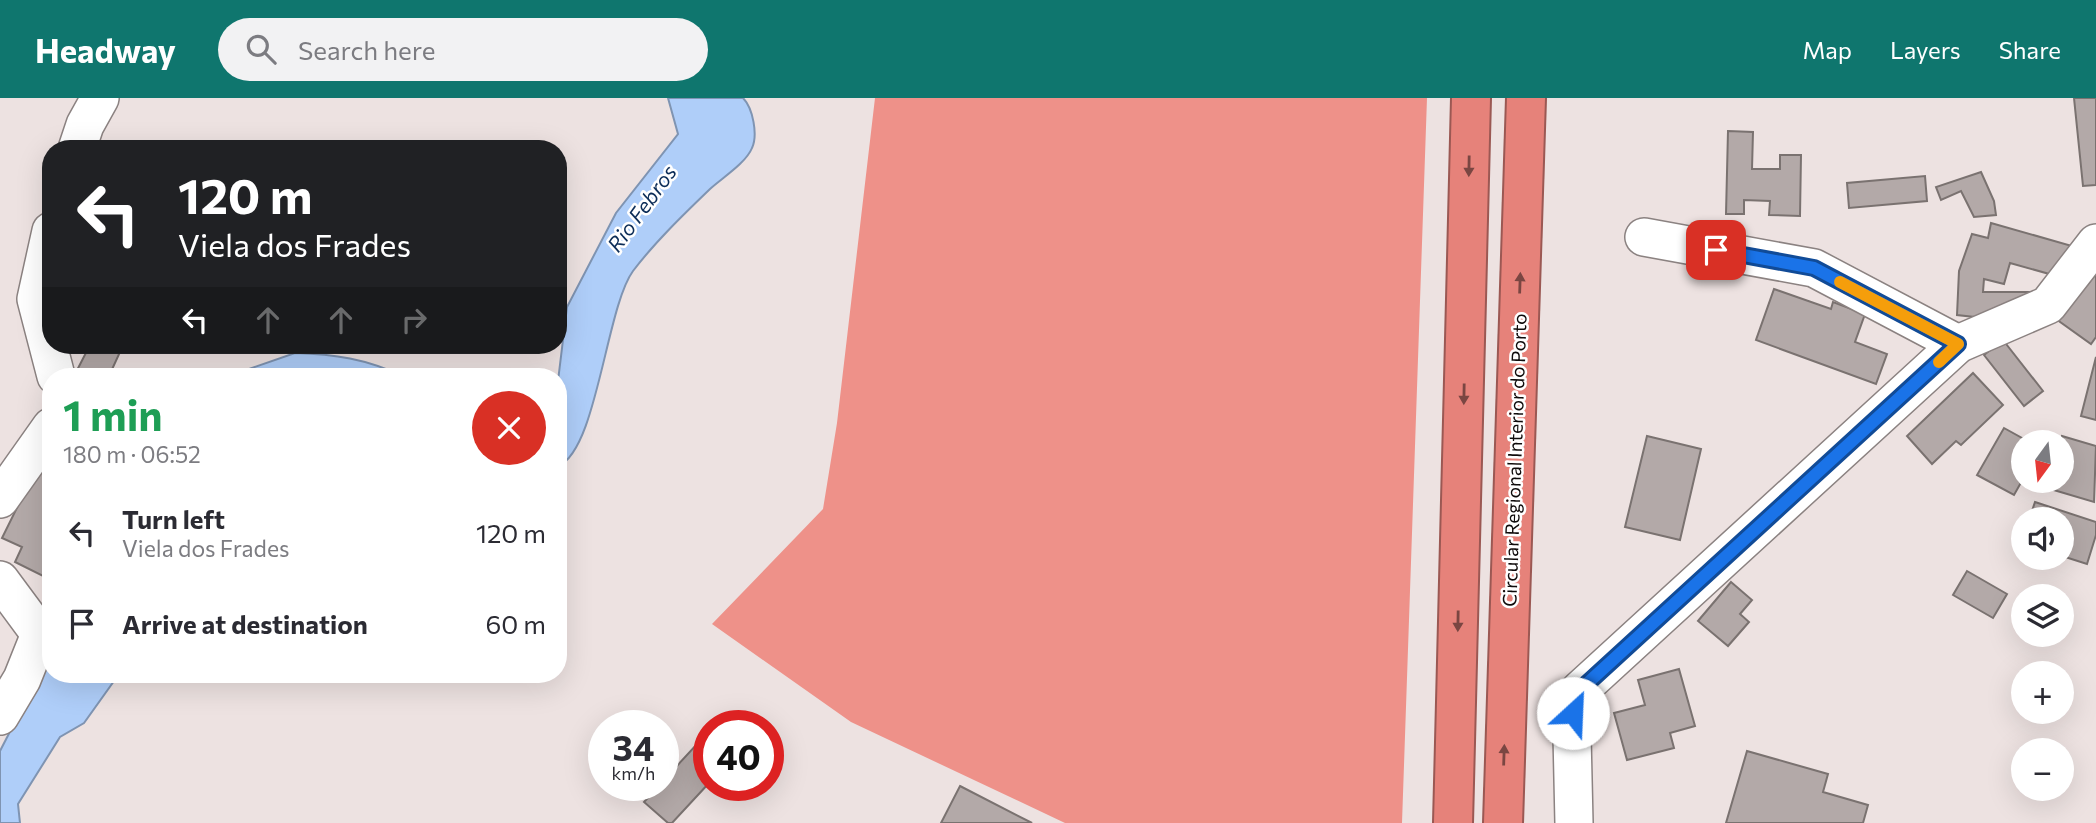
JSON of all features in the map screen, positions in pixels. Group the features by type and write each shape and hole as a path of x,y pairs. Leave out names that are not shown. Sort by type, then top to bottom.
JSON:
{"highway":[{"path":"1453,823 1471,98"},
{"name":"Circular Regional Interior do Porto","path":"1503,823 1526,98"}],"street":[{"path":"80,140 100,98"},
{"path":"1644,237 1814,268 1958,344"},
{"path":"1574,823 1572,735 1580,690 1958,344 2048,305 2096,243"},
{"path":"42,272 36,299 42,322"},
{"path":"0,499 42,440"},
{"path":"0,580 40,634 22,679 0,716"}],"shaded area":[{"path":"875,98 1427,98 1402,823 1065,823 851,722 712,624 823,509 837,423"}],"water":[{"name":"Rio Febros","path":"668,98 743,98 752,115 754,143 745,159 680,218 633,271 615,315 592,407 582,434 567,458 567,368 560,368 561,354 567,354 567,307 616,213 678,134"},
{"path":"292,354 309,354 350,358 383,368 252,368"},
{"path":"42,669 42,683 113,683 84,723 60,737 18,804 20,823 0,823 0,751"}],"building":[{"path":"2074,98 2096,98 2096,185 2083,186"},
{"path":"1728,131 1753,132 1752,169 1780,169 1780,155 1801,155 1800,216 1769,215 1770,201 1744,200 1744,214 1726,214"},
{"path":"1981,172 1994,201 1996,215 1974,217 1961,191 1941,200 1936,187"},
{"path":"1925,176 1927,201 1849,208 1847,183"},
{"path":"1991,223 2072,246 2053,275 2010,263 2004,284 1984,279 1983,292 2043,292 2002,320 1957,315 1959,271 1972,234 1988,238"},
{"path":"2096,273 2096,337 2091,344 2056,319 2083,281 2088,284"},
{"path":"1774,289 1831,309 1833,302 1865,314 1855,342 1887,354 1876,384 1756,340"},
{"path":"2003,340 2043,391 2024,406 1984,355"},
{"path":"85,354 119,354 113,368 78,368"},
{"path":"2096,357 2096,420 2081,416"},
{"path":"1973,373 2003,405 1961,445 1956,441 1932,464 1907,436"},
{"path":"2004,428 2011,432 2011,493 1977,475"},
{"path":"1647,436 1701,449 1680,540 1625,527"},
{"path":"2074,440 2096,446 2094,502 2067,494 2074,494"},
{"path":"42,457 42,576 15,562 22,547 2,538"},
{"path":"2035,502 2050,507 2033,507"},
{"path":"2074,515 2096,522 2096,535 2087,564 2074,560"},
{"path":"1967,571 2007,594 1993,618 1953,595"},
{"path":"1731,582 1752,600 1740,614 1749,622 1728,646 1698,621"},
{"path":"1679,669 1695,726 1670,733 1674,748 1627,760 1614,713 1645,705 1638,680"},
{"path":"693,748 693,800 672,823 668,823 644,802 679,801 679,764"},
{"path":"1747,751 1828,774 1823,792 1868,805 1863,823 1726,823"},
{"path":"960,786 1032,823 941,823"}],"slow traffic":[{"path":"1840,282 1958,344 1939,362"}],"route":[{"path":"1573,713 1580,690 1958,344 1814,268 1716,250"}]}
